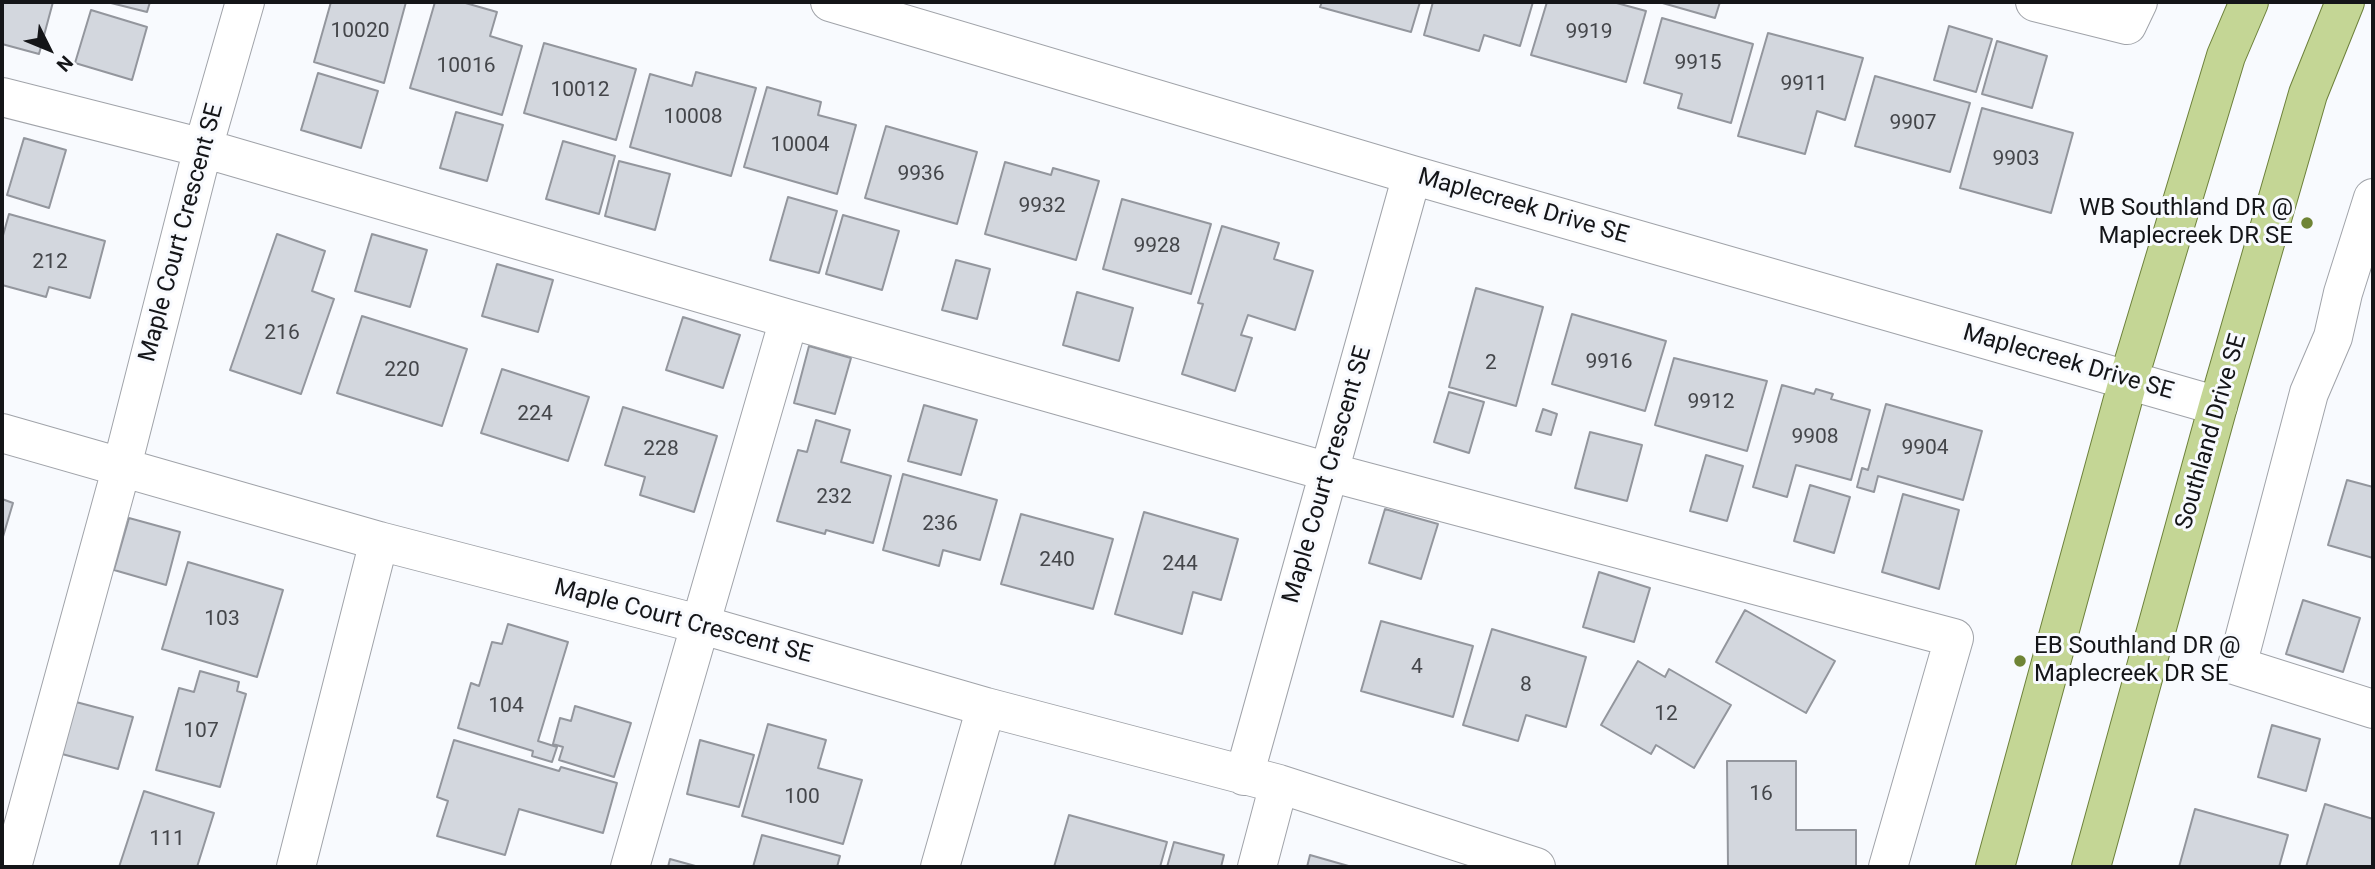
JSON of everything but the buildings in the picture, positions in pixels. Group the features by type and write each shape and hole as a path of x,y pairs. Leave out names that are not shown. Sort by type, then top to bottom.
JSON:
{"main road":[{"path":"1995,867 2128,381 2226,56 2249,2"},
{"name":"Southland Drive SE","path":"2091,867 2218,406 2308,94 2345,2"}],"street":[{"name":"Maple Court Crescent SE","path":"122,466 202,148 245,2"},
{"name":"Maplecreek Drive SE","path":"830,2 874,8 1412,175 2218,406"},
{"path":"2035,2 2127,25 2138,2"},
{"path":"2,97 202,148 789,319 1329,472 1954,638 1888,867"},
{"name":"Maple Court Crescent SE","path":"1261,780 1329,472 1412,175"},
{"path":"2373,198 2343,293 2333,337 2309,393 2236,666 2373,709"},
{"path":"630,867 789,319"},
{"name":"Maple Court Crescent SE","path":"2,433 379,541 699,624 986,708 1261,780 1536,867"},
{"path":"12,867 122,466"},
{"path":"296,867 379,541"},
{"path":"940,867 986,708"},
{"path":"1257,867 1261,780"}],"place":[{"name":"WB Southland DR @ Maplecreek DR SE","path":"2307,223"},
{"name":"EB Southland DR @ Maplecreek DR SE","path":"2020,661"}]}
